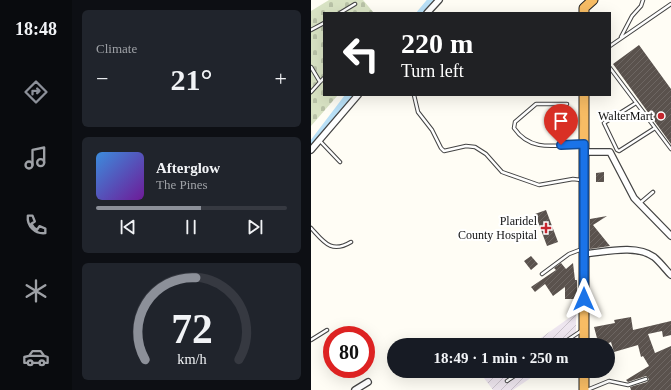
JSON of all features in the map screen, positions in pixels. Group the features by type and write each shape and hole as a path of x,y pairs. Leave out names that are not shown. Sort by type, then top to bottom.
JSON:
{"highway":[{"path":"584,10 593,0"},
{"path":"584,96 584,338"},
{"path":"584,378 585,390"}],"street":[{"path":"428,12 439,0"},
{"path":"311,150 357,96"},
{"path":"584,148 609,152 626,186 634,198 661,228 671,236"},
{"path":"584,251 633,250 646,252 655,258 671,276"},
{"path":"355,390 368,382"}],"lane":[{"path":"621,38 632,16 641,6 643,0"},
{"path":"343,12 355,4"},
{"path":"611,45 671,4"},
{"path":"311,30 323,23"},
{"path":"311,67 320,82"},
{"path":"611,69 671,149"},
{"path":"311,92 323,79"},
{"path":"414,96 418,112 433,130 441,148 444,151 466,146 475,147 485,154 502,172 539,185 573,179 584,180"},
{"path":"636,103 604,123 617,150 619,151 655,128"},
{"path":"567,104 535,104 515,122 514,128 517,133 538,146 584,148"},
{"path":"319,140 340,162"},
{"path":"640,203 653,192"},
{"path":"311,228 328,246 338,247 351,242"},
{"path":"542,274 569,254 584,251"},
{"path":"570,338 584,329"},
{"path":"311,340 323,332"},
{"path":"507,381 512,378"},
{"path":"585,390 609,381 628,385 646,379"}],"shaded area":[{"path":"576,313 576,338 541,338"},
{"path":"484,378 531,378 513,390 493,390"}],"green space":[{"path":"329,0 363,0 373,12 323,12 323,96 337,96 311,126 311,11"}],"building":[{"name":"WalterMart","path":"639,45 671,89 671,144 613,64"},
{"path":"604,172 604,182 596,182 596,173"},
{"name":"Plaridel County Hospital","path":"546,210 558,242 547,246 535,214"},
{"path":"607,216 593,225 610,246 590,249 590,219"},
{"path":"531,256 538,264 531,270 524,261"},
{"path":"561,263 566,269 573,263 575,280 577,280 577,299 565,299 565,287 553,296 545,284 535,292 531,287 556,270 554,268"},
{"path":"631,317 633,330 671,321 671,335 663,337 662,331 648,334 655,353 671,346 671,390 631,390 630,387 647,382 649,379 646,376 628,382 626,380 649,366 643,356 641,357 638,345 615,352 615,338 597,338 594,327 615,323 614,320"}],"waterway":[{"path":"422,12 432,0"},
{"path":"312,145 349,96"}],"place":[{"name":"WalterMart","path":"661,116"},
{"name":"Plaridel County Hospital","path":"546,228"}],"route":[{"path":"561,145 584,144 584,299"}]}
